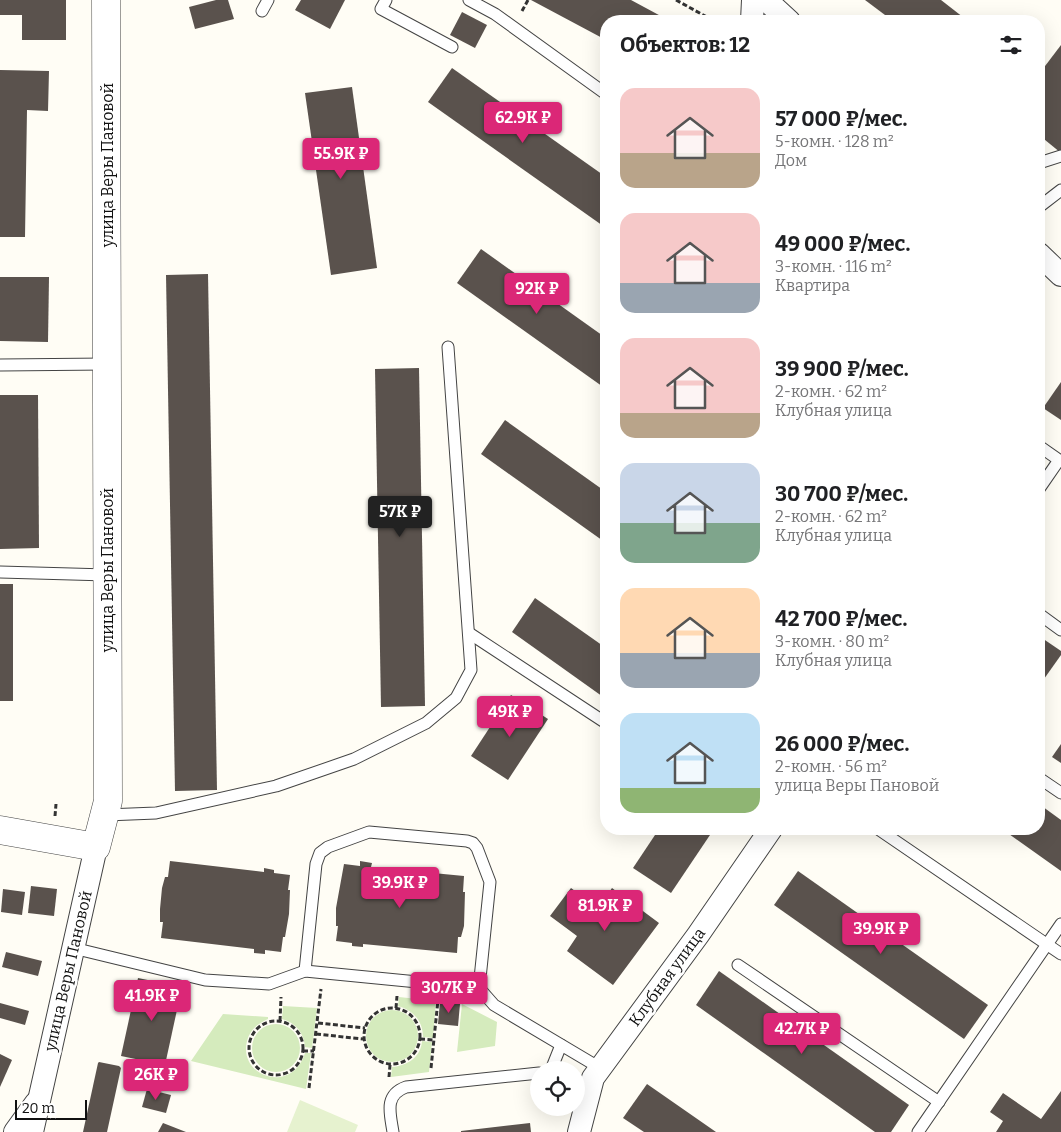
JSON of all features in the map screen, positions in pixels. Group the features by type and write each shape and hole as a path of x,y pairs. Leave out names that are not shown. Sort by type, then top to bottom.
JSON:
{"street":[{"name":"улица Веры Пановой","path":"32,1132 108,800 106,0"},
{"path":"752,15 753,0"},
{"path":"766,0 782,15"},
{"path":"1045,260 1061,275"},
{"path":"0,830 96,847"},
{"name":"Клубная улица","path":"585,1084 593,1078 698,935 765,835"},
{"path":"14,1132 39,1099"},
{"name":"Клубная улица","path":"579,1132 580,1116"}],"lane":[{"path":"386,0 381,9 452,47"},
{"path":"469,0 495,14 600,90"},
{"path":"1045,161 1061,156"},
{"path":"1045,202 1061,190"},
{"path":"106,815 156,813 276,786 354,759 426,723 456,698 471,670 448,347"},
{"path":"0,366 107,364"},
{"path":"1045,450 1059,460 1045,480"},
{"path":"0,572 107,575"},
{"path":"1045,618 1061,630"},
{"path":"469,633 600,719"},
{"path":"1045,782 1061,793"},
{"path":"305,971 316,864 320,853 369,832 399,834 467,841 473,843 477,848 490,882 479,988"},
{"path":"887,835 1061,954"},
{"path":"918,1132 1061,924"},
{"path":"73,948 205,980 269,984 305,971 479,988 494,1005 600,1068"},
{"path":"738,965 939,1102"},
{"path":"554,1061 561,1045"},
{"path":"393,1132 390,1103 393,1095 399,1089 429,1084 530,1074"}],"path":[{"path":"676,0 703,15"},
{"path":"55,817 56,804"},
{"path":"309,1088 318,1023 322,973"},
{"path":"429,1084 439,984"},
{"path":"394,1008 404,1010 412,1016 418,1024 420,1038 415,1052 408,1060 390,1065 380,1062 372,1056 366,1049 363,1039 368,1020 375,1013 384,1009 394,1008"},
{"path":"278,1021 289,1024 297,1030 302,1040 303,1050 300,1061 293,1069 284,1074 273,1075 263,1072 255,1066 250,1056 249,1046 252,1035 258,1027 268,1022 278,1021"},
{"path":"318,1023 365,1028"},
{"path":"316,1034 363,1039"},
{"path":"420,1038 434,1040"},
{"path":"303,1050 314,1051"}],"green space":[{"path":"399,997 436,1001 433,1038 423,1037 419,1021 413,1013 398,1006"},
{"path":"462,1004 497,1022 495,1046 457,1052"},
{"path":"283,1006 317,1008 312,1048 305,1047 303,1037 298,1029 282,1019"},
{"path":"392,1010 402,1012 410,1018 416,1026 418,1036 416,1046 410,1054 402,1060 392,1062 382,1060 374,1054 368,1046 366,1036 368,1026 374,1018 382,1012"},
{"path":"223,1014 268,1017 268,1019 257,1025 247,1041 246,1054 250,1064 258,1072 268,1076 279,1077 289,1074 298,1066 305,1053 311,1053 306,1089 191,1061"},
{"path":"276,1024 285,1026 293,1031 298,1039 300,1048 298,1057 293,1065 285,1070 276,1072 267,1070 259,1065 254,1057 252,1048 254,1039 259,1031 267,1026"},
{"path":"422,1041 432,1042 429,1072 391,1077 392,1067 403,1065 412,1060 419,1052"},
{"path":"300,1100 358,1125 355,1132 287,1132"}],"building":[{"path":"0,0 66,0 66,40 22,40 22,15 0,15"},
{"path":"216,0 228,0 234,19 195,29 189,7"},
{"path":"301,0 345,0 330,29 295,10"},
{"path":"531,0 631,0 659,15 600,15 600,37"},
{"path":"865,0 941,0 960,15 885,15"},
{"path":"462,12 487,25 475,48 450,35"},
{"path":"1061,45 1061,153 1045,140 1045,66"},
{"path":"452,68 600,173 600,224 428,102"},
{"path":"0,70 49,71 48,111 27,110 25,237 0,237"},
{"path":"352,87 377,268 331,275 305,93"},
{"path":"481,249 600,334 600,385 457,283"},
{"path":"208,274 217,790 175,791 166,275"},
{"path":"0,277 49,277 48,342 0,341"},
{"path":"419,368 425,706 381,707 375,369"},
{"path":"1061,382 1061,420 1045,409 1045,405"},
{"path":"0,395 38,395 39,548 0,549"},
{"path":"505,420 600,488 600,539 481,454"},
{"path":"0,584 13,584 13,701 0,701"},
{"path":"535,598 600,644 600,695 512,632"},
{"path":"1045,640 1061,651 1061,655 1045,678"},
{"path":"511,695 548,719 508,780 471,756"},
{"path":"1061,744 1061,763 1052,757"},
{"path":"1045,808 1061,820 1061,871 1010,835 1045,835"},
{"path":"655,835 710,835 671,893 633,868"},
{"path":"170,861 264,872 264,868 274,870 274,873 290,875 288,890 290,890 289,914 281,952 265,950 265,954 254,953 254,949 161,938 163,922 160,922 162,888 165,877 168,877"},
{"path":"360,861 372,863 371,867 464,876 464,926 461,937 458,937 457,953 363,944 363,947 352,946 352,943 336,941 338,926 336,926 336,908 344,864 360,866"},
{"path":"798,871 988,1005 964,1039 774,905"},
{"path":"31,886 57,889 54,916 28,913"},
{"path":"571,888 598,908 612,888 659,923 613,985 567,951 577,936 550,916"},
{"path":"3,889 25,892 22,915 1,912"},
{"path":"6,952 42,961 38,976 2,967"},
{"path":"719,971 909,1105 891,1132 875,1132 696,1005"},
{"path":"138,978 182,987 165,1065 121,1056"},
{"path":"440,1002 460,1004 458,1026 438,1024"},
{"path":"0,1003 29,1011 25,1025 0,1018"},
{"path":"0,1054 12,1060 0,1087"},
{"path":"98,1063 121,1068 107,1132 83,1132"},
{"path":"647,1084 716,1132 644,1132 623,1118"},
{"path":"147,1089 171,1095 166,1113 142,1107"},
{"path":"1061,1091 1061,1132 996,1132 1003,1121 990,1112 1003,1093 1041,1119"},
{"path":"163,1123 186,1132 158,1132"},
{"path":"530,1123 531,1132 461,1132 461,1131"}]}
